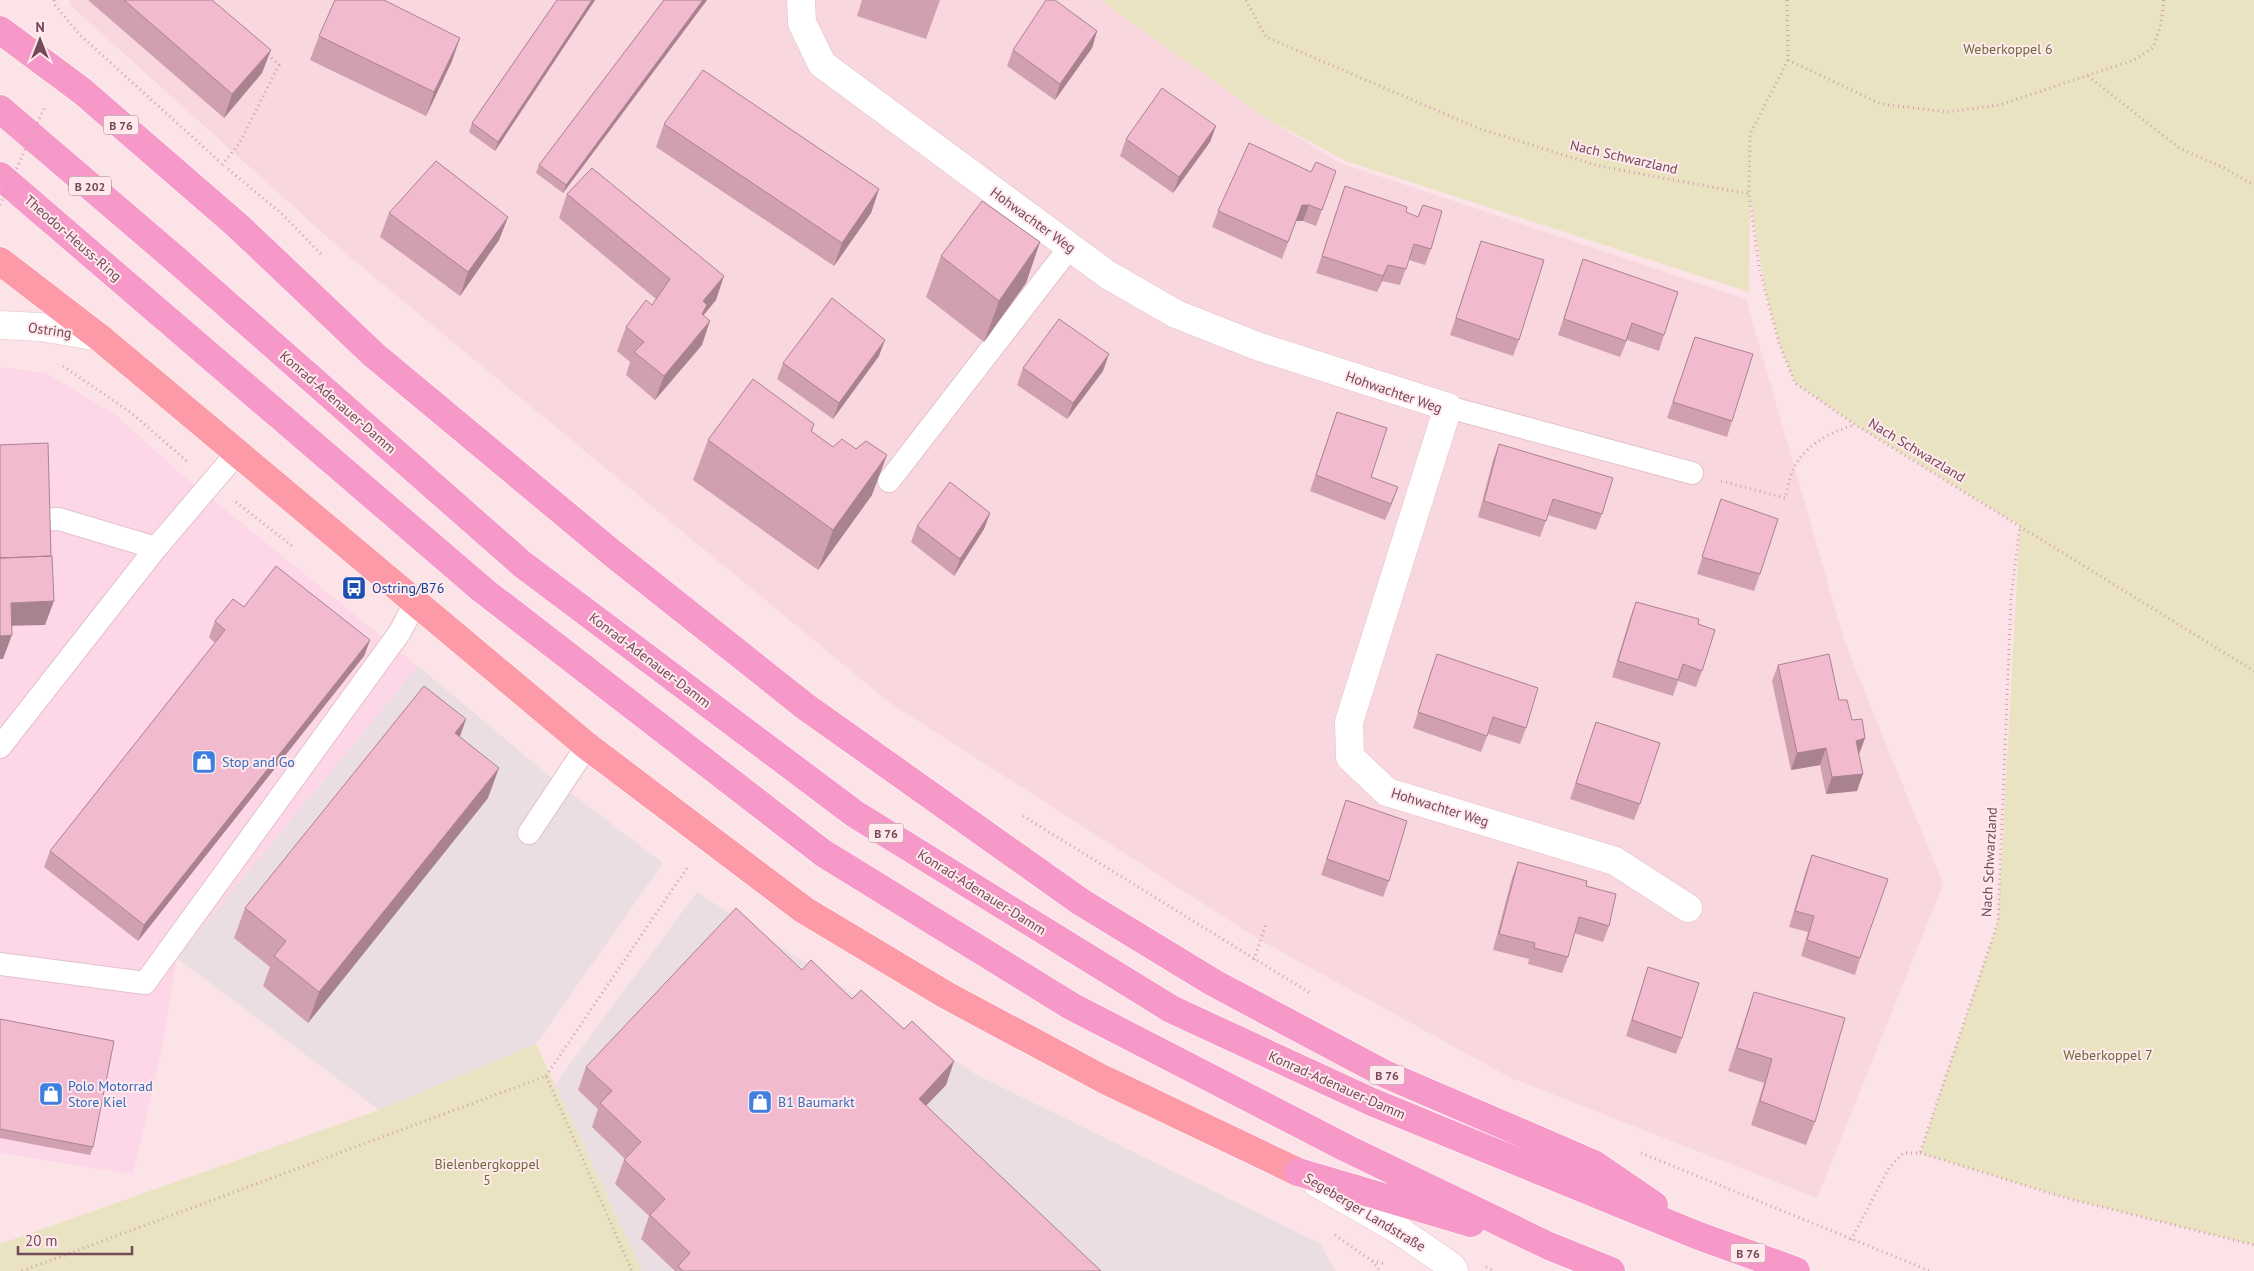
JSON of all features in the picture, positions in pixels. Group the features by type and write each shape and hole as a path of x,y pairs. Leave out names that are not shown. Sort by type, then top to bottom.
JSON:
{"highway":[{"name":"B 76","path":"0,30 82,90 238,226 374,355 612,553 806,707 1065,891 1214,983 1385,1074 1594,1164 1699,1236"},
{"name":"B 202","path":"0,109 180,263"},
{"name":"Theodor-Heuss-Ring","path":"0,176 484,591 823,853 1071,1006 1346,1148 1549,1246"},
{"name":"Konrad-Adenauer-Damm","path":"180,263 522,564 855,814 1171,1009 1372,1102 1699,1236 1796,1271"},
{"path":"1298,1172 1549,1246 1611,1271"}],"main road":[{"path":"0,261 99,337 236,454 587,746 804,910 921,980 1103,1080 1298,1172"}],"street":[{"name":"Hohwachter Weg","path":"800,0 802,23 822,64 1108,275 1176,314 1257,346 1448,407 1349,722 1350,757 1387,792 1615,861 1688,908"},
{"name":"Ostring","path":"0,325 40,327 99,337"},
{"name":"Segeberger Landstraße","path":"1298,1172 1397,1229 1451,1266 1454,1271"}],"lane":[{"path":"888,481 1070,247"},
{"path":"1448,407 1692,473"},
{"path":"0,747 156,548 236,454"},
{"path":"0,521 59,519 156,548"},
{"path":"0,964 145,983 400,632 415,603"},
{"path":"529,833 587,746"}],"path":[{"path":"54,0 55,4 80,35 222,164 282,214 324,257"},
{"name":"Nach Schwarzland","path":"1246,0 1266,37 1480,129 1599,166 1750,194 1760,267 1779,344 1795,383 1854,424 2020,526 2011,598 1998,922 1920,1153"},
{"path":"1750,194 1750,134 1788,60 1787,0"},
{"path":"1788,60 1881,104 1947,112 1999,105 2134,60 2153,48 2162,24 2164,0"},
{"path":"222,164 239,144 279,65 260,49"},
{"path":"2088,75 2179,148 2224,168 2254,185"},
{"path":"0,204 45,106"},
{"path":"1692,473 1785,498 1795,465 1818,441 1834,431 1854,424"},
{"path":"2020,526 2254,671"},
{"path":"1020,814 1312,994"},
{"path":"22,1271 546,1076 691,863"},
{"path":"1254,960 1266,924"},
{"path":"546,1076 632,1271"},
{"path":"1632,1150 1930,1271"},
{"path":"1851,1240 1889,1168 1903,1154 1920,1153 2066,1198 2254,1245"},
{"path":"1372,1261 1380,1271"}],"shaded area":[{"path":"70,0 1100,0 1266,118 1340,163 1746,299 1845,643 1943,884 1817,1198 1511,1078 1260,940 890,703 345,253 70,5"},
{"path":"0,367 46,373 117,416 181,474 418,666 177,958 161,1053 133,1174 0,1153"},
{"path":"418,666 560,785 663,863 536,1044 379,1110 177,958"},
{"name":"B1 Baumarkt","path":"697,892 977,1075 1321,1244 1335,1271 642,1271 555,1084"}],"green space":[{"path":"1100,0 2254,0 2254,1245 2066,1198 1920,1153 1998,922 2020,526 1854,424 1795,383 1779,343 1765,289 1750,198 1749,292 1346,161 1266,118"},
{"name":"Bielenbergkoppel 5","path":"536,1044 642,1271 0,1271 0,1244 379,1110"}],"building":[{"path":"124,0 212,0 271,50 232,94"},
{"path":"335,0 384,0 460,38 434,92 319,36"},
{"path":"557,0 592,0 498,142 472,123"},
{"path":"664,0 703,0 566,185 539,165"},
{"path":"1046,0 1055,0 1097,31 1060,84 1013,50"},
{"path":"703,70 879,189 842,243 664,124"},
{"path":"1162,88 1216,126 1179,177 1126,139"},
{"path":"1249,143 1311,172 1316,162 1336,171 1322,210 1309,205 1302,205 1288,242 1218,211"},
{"path":"436,161 508,217 468,272 389,213"},
{"path":"592,168 724,276 703,301 707,305 702,314 710,321 664,376 634,352 644,342 626,327 646,300 652,305 670,279 567,194"},
{"path":"1345,186 1407,207 1406,212 1418,217 1423,205 1442,211 1431,249 1414,244 1406,269 1388,265 1383,276 1322,256"},
{"path":"982,201 1040,242 999,301 941,256"},
{"path":"1481,241 1544,260 1519,340 1456,318"},
{"path":"1583,259 1678,292 1664,335 1632,323 1626,341 1564,319"},
{"path":"832,298 885,340 839,403 783,363"},
{"path":"1059,319 1109,354 1073,403 1023,368"},
{"path":"1695,337 1753,354 1732,421 1673,402"},
{"path":"753,379 814,424 811,431 833,447 842,439 856,449 866,441 887,455 833,530 708,440"},
{"path":"1337,412 1387,428 1371,477 1398,487 1391,504 1316,475"},
{"path":"48,443 51,556 0,558 0,445"},
{"path":"1499,444 1613,478 1602,514 1553,499 1546,521 1484,501"},
{"path":"950,482 990,513 960,559 917,526"},
{"path":"1721,499 1778,519 1760,574 1702,557"},
{"path":"52,556 54,601 11,603 12,635 0,636 0,558"},
{"name":"Stop and Go","path":"276,566 370,640 144,925 50,851 225,630 215,621 233,599 244,607"},
{"path":"1636,602 1699,619 1698,624 1715,630 1702,671 1683,664 1678,680 1618,661"},
{"path":"1437,654 1538,688 1526,728 1493,717 1487,736 1418,712"},
{"path":"1829,654 1839,700 1847,700 1852,720 1862,719 1865,738 1856,741 1863,774 1832,777 1826,748 1797,753 1778,665"},
{"path":"424,686 466,719 455,733 499,768 319,992 274,956 286,941 245,908"},
{"path":"1596,722 1660,743 1640,804 1576,783"},
{"path":"1346,800 1407,821 1389,881 1327,859"},
{"path":"1812,855 1888,879 1860,958 1807,940 1814,916 1795,911"},
{"path":"1518,862 1587,881 1586,886 1616,894 1609,926 1579,917 1568,957 1534,948 1535,943 1499,934"},
{"name":"B1 Baumarkt","path":"736,908 802,970 811,960 852,999 861,990 904,1029 912,1021 954,1061 919,1099 1101,1271 683,1271 678,1266 690,1253 650,1215 665,1199 624,1160 641,1142 600,1103 612,1091 586,1067"},
{"path":"1648,967 1699,983 1682,1038 1632,1020"},
{"path":"1754,992 1845,1018 1815,1122 1760,1101 1772,1059 1737,1048"},
{"name":"Polo Motorrad Store Kiel","path":"0,1019 114,1041 93,1147 0,1129"}],"place":[{"name":"Ostring/B76","path":"354,588"},
{"name":"Stop and Go","path":"204,762"},
{"name":"Polo Motorrad Store Kiel","path":"51,1094"},
{"name":"B1 Baumarkt","path":"760,1102"}],"park label":[{"name":"Weberkoppel 6","path":"2008,49"},
{"name":"Weberkoppel 7","path":"2108,1055"}]}
